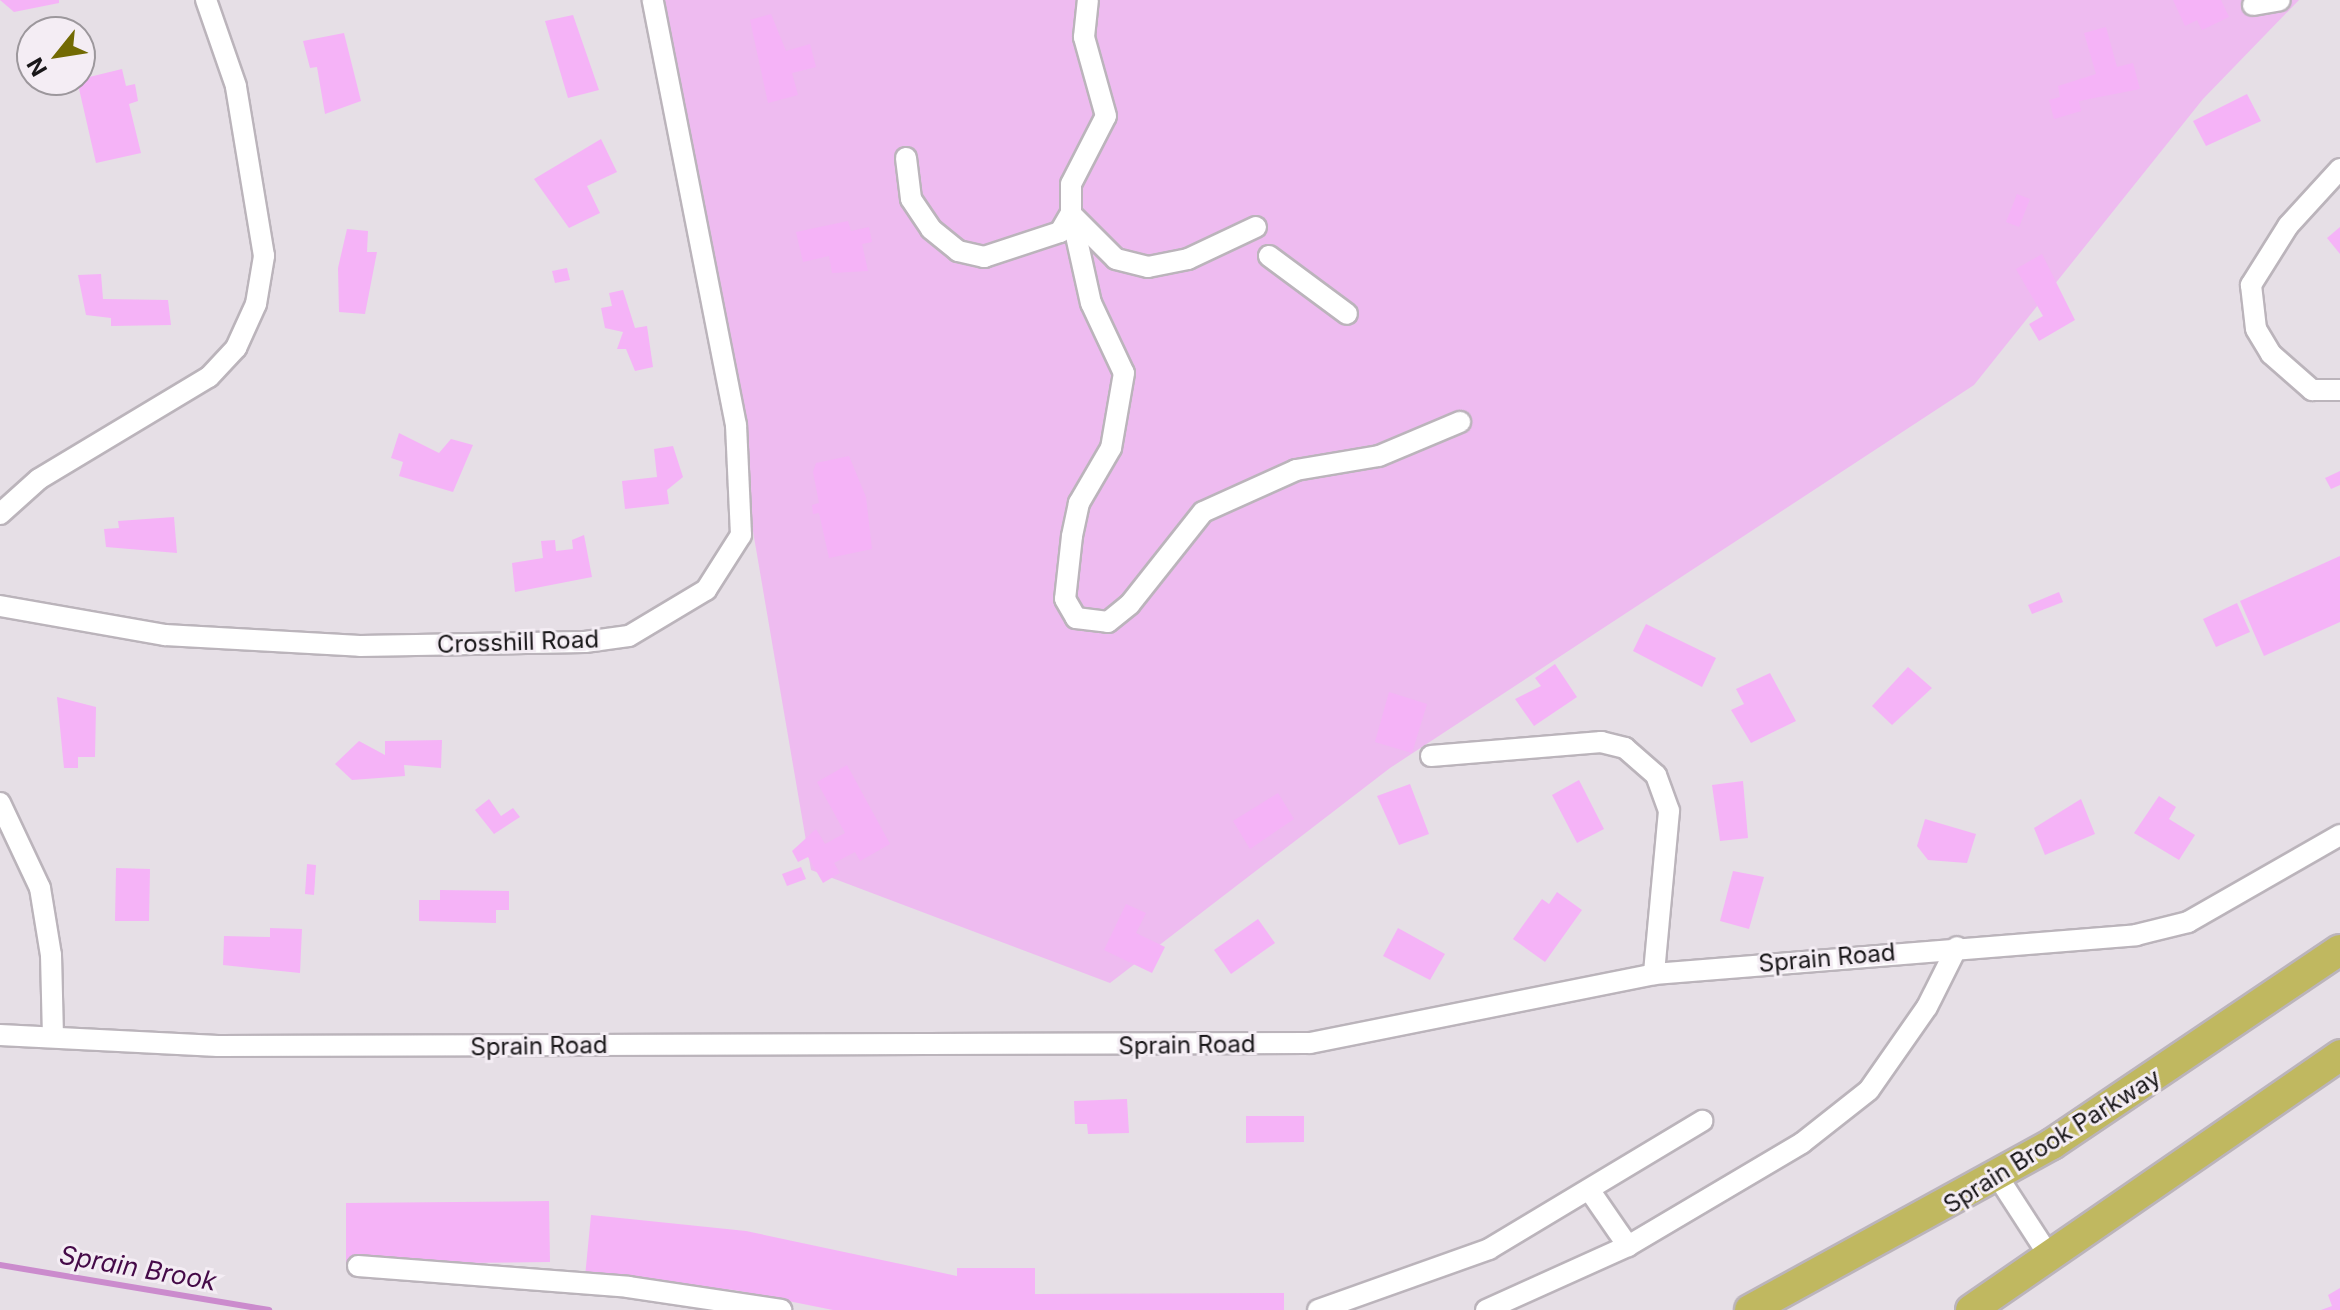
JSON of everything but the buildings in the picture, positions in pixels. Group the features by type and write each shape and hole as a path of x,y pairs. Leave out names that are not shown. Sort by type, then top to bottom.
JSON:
{"highway":[{"name":"Sprain Brook Parkway","path":"1750,1310 1998,1177 2340,950"},
{"path":"1971,1310 2051,1259 2340,1055"}],"street":[{"path":"0,514 39,479 209,377 236,348 256,304 264,256 236,86 206,0"},
{"name":"Crosshill Road","path":"0,606 165,635 360,646 570,642 629,636 706,590 741,535 736,425 653,0"},
{"path":"1088,0 1084,37 1106,116 1071,184 1071,213 1091,303 1124,373 1111,448 1083,495 1072,536 1065,599 1076,618 1108,622 1130,604 1203,512 1296,470 1379,456 1460,422"},
{"path":"2253,5 2280,0"},
{"path":"906,158 911,199 931,229 958,251 984,257 1020,250 1060,232 1071,213"},
{"path":"2340,169 2288,226 2251,285 2256,329 2271,354 2312,390 2340,390"},
{"path":"1071,213 1116,259 1148,267 1188,259 1256,227"},
{"path":"1269,256 1347,314"},
{"path":"1431,756 1601,742 1625,748 1656,775 1669,811 1654,974"},
{"path":"0,803 40,888 51,955 53,1037"},
{"name":"Sprain Road","path":"0,1035 448,1047 1310,1043 1654,974 1957,947 2136,935 2188,922 2340,835"},
{"path":"1486,1310 1628,1246 1802,1143 1869,1090 1927,1007 1957,947"},
{"path":"1318,1310 1427,1276 1590,1191 1702,1121"},
{"path":"1998,1177 2051,1259"},
{"path":"1590,1191 1628,1246"},
{"path":"358,1266 628,1287 781,1310"}],"shaded area":[{"path":"662,0 2299,0 2203,99 1974,385 1390,768 1110,983 811,870"}],"waterway":[{"name":"Sprain Brook","path":"0,1265 269,1310"}]}
